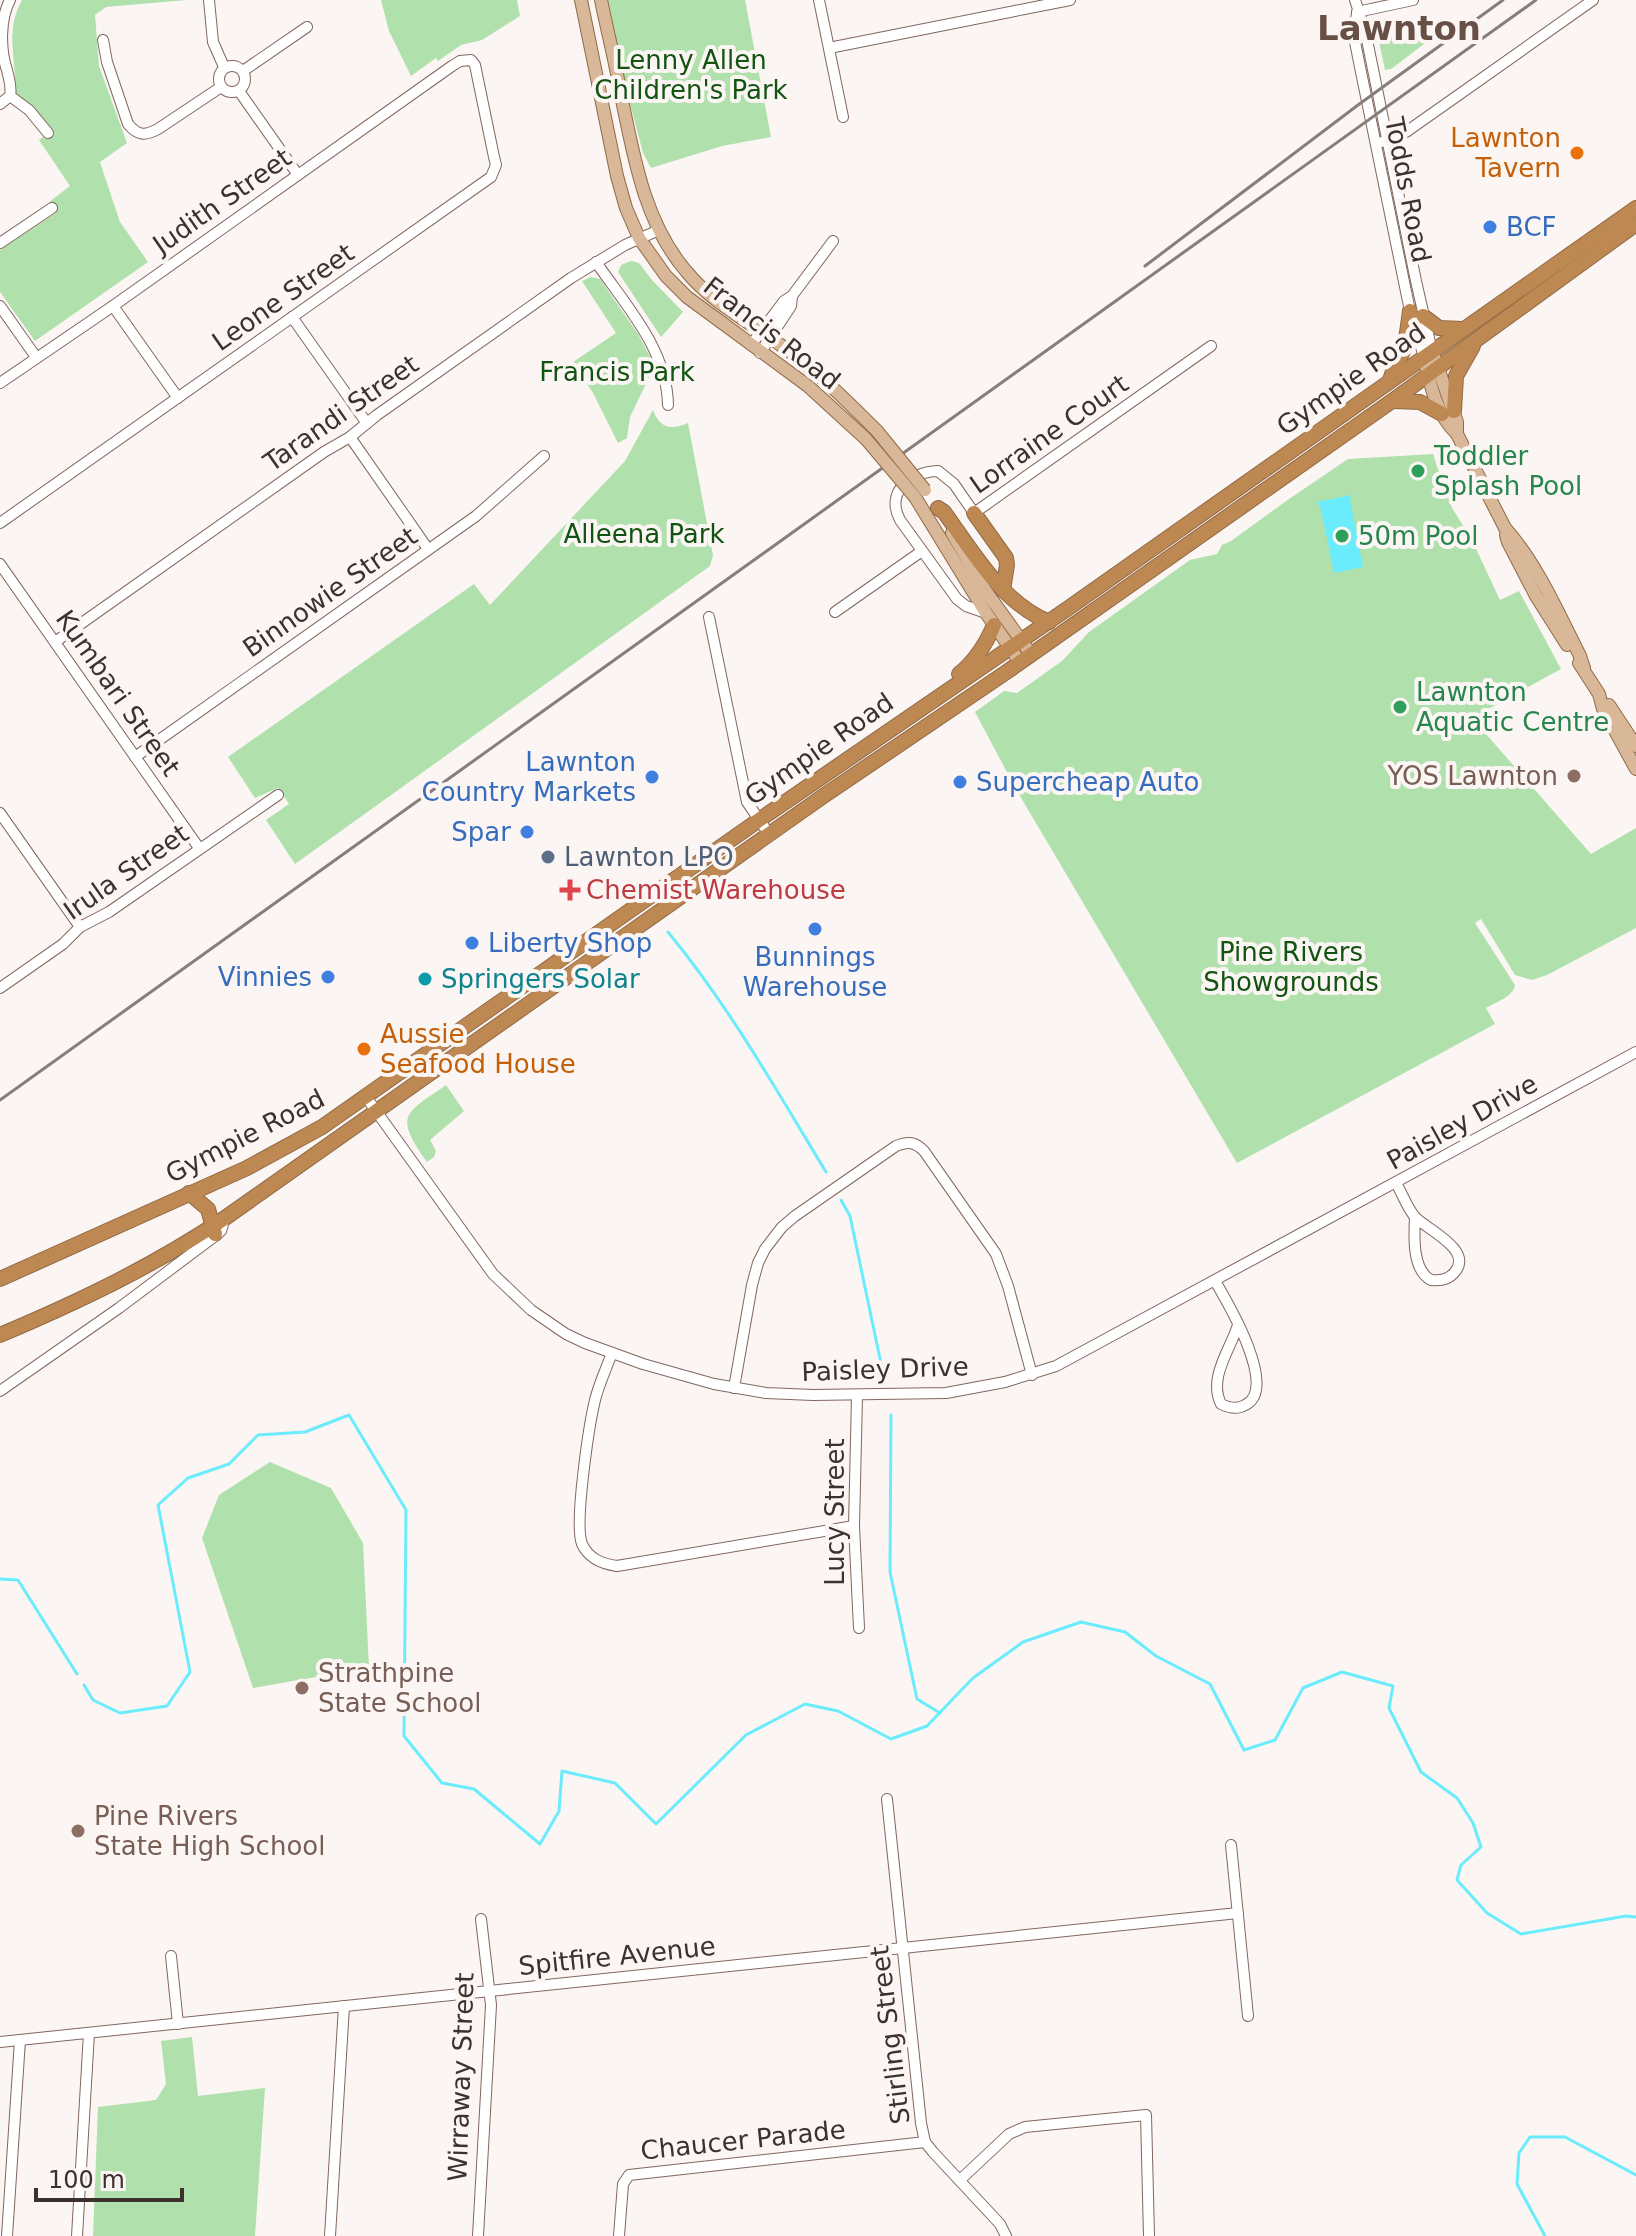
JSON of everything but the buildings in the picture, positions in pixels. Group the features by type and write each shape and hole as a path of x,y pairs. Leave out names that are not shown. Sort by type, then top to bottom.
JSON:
{"highway":[{"name":"Gympie Road","path":"0,1279 276,1153 322,1127 759,820 1049,622 1636,208"},
{"name":"Gympie Road","path":"0,1335 95,1294 218,1226 769,834 1392,401 1636,224"},
{"path":"1389,382 1416,314 1439,328 1464,329"},
{"path":"1392,401 1420,402 1448,412 1456,376 1474,341"},
{"path":"938,508 1003,590 1034,615 1049,622"},
{"path":"974,513 1006,558 1003,590"},
{"path":"945,692 948,681 968,667 986,643 990,619"},
{"path":"189,1193 208,1209 218,1226"}],"main road":[{"name":"Francis Road","path":"581,0 617,176 639,238 677,287 703,310 872,435"},
{"name":"Francis Road","path":"601,0 637,166 659,230 687,273 729,310 827,382 872,435 884,457 938,508 1025,658"},
{"name":"Todds Road","path":"1428,354 1448,412 1448,425 1457,434 1534,593 1599,694"},
{"name":"Francis Road","path":"920,494 990,619 1015,644"},
{"path":"1599,694 1636,746"},
{"path":"1599,694 1603,709 1636,769"},
{"path":"1621,723 1632,724 1636,728"}],"street":[{"path":"0,104 10,96 11,89 2,34 4,13 10,0"},
{"path":"209,0 213,42 224,67"},
{"path":"819,0 843,117"},
{"path":"829,48 1070,0"},
{"name":"Todds Road","path":"1355,0 1357,12 1353,32 1382,142 1416,314 1428,354"},
{"path":"1357,12 1413,0"},
{"path":"1382,142 1406,132 1593,0"},
{"path":"243,71 307,27"},
{"path":"103,40 107,62 128,124 141,135 158,129 221,87"},
{"name":"Judith Street","path":"0,383 452,66 471,60"},
{"name":"Leone Street","path":"0,523 491,177 496,165 478,75 471,60"},
{"path":"238,66 243,71 246,78 239,91 226,91 221,87 218,80 224,67 238,66"},
{"path":"239,91 298,175"},
{"path":"10,96 29,110 48,133"},
{"path":"0,243 52,208"},
{"name":"Tarandi Street","path":"55,642 596,262 659,230"},
{"path":"756,349 784,301 792,296 833,241"},
{"path":"596,262 651,342 663,367 668,405"},
{"path":"0,306 36,357"},
{"path":"113,306 178,398"},
{"path":"292,317 366,422"},
{"name":"Lorraine Court","path":"990,619 957,599 922,551 897,514 895,501 898,489 913,478 938,471 954,484 974,513 1211,346"},
{"path":"350,437 428,549"},
{"name":"Binnowie Street","path":"135,757 476,516 544,456"},
{"path":"835,612 922,551"},
{"name":"Kumbari Street","path":"0,564 199,848"},
{"path":"709,617 747,802 769,834"},
{"name":"Irula Street","path":"0,988 63,944 80,927 109,912 278,795"},
{"path":"0,813 80,927"},
{"name":"Paisley Drive","path":"366,1097 481,1258 504,1286 550,1324 585,1343 674,1374 734,1388 775,1393 857,1396 960,1392 1032,1375 1081,1354 1636,1052"},
{"path":"734,1388 752,1285 758,1263 774,1236 795,1216 896,1146 911,1142 924,1151 996,1254 1032,1375"},
{"path":"1396,1183 1415,1217 1445,1240 1458,1255 1459,1266 1445,1279 1431,1280 1422,1273 1418,1262 1415,1217"},
{"name":"Gympie Road","path":"0,1391 157,1279 218,1226"},
{"path":"1215,1281 1245,1338 1254,1366 1255,1396 1250,1402 1235,1408 1221,1404 1216,1388 1238,1325"},
{"path":"612,1353 595,1398 590,1423 579,1526 582,1544 592,1558 617,1566 854,1526"},
{"name":"Lucy Street","path":"857,1396 854,1526 859,1628"},
{"name":"Stirling Street","path":"887,1799 925,2142 1000,2224 1006,2236"},
{"path":"1231,1845 1248,2016"},
{"name":"Spitfire Avenue","path":"0,2042 1238,1913"},
{"name":"Wirraway Street","path":"478,2236 491,1991 481,1919"},
{"path":"171,1956 178,2024"},
{"path":"330,2236 344,2006"},
{"path":"77,2236 89,2033"},
{"path":"7,2236 20,2040"},
{"path":"960,2180 1009,2134 1025,2127 1146,2115 1149,2236"},
{"name":"Chaucer Parade","path":"619,2236 623,2184 629,2175 925,2142"}],"green space":[{"path":"22,0 187,0 106,7 95,15 99,66 127,143 100,162 120,222 148,262 35,341 0,292 0,250 56,213 49,202 70,186 39,140 51,131 15,94 12,35"},
{"path":"381,0 517,0 520,16 482,40 461,45 438,61 436,58 411,76 389,31"},
{"name":"Lenny Allen Children's Park","path":"603,0 745,0 771,137 722,146 651,168 643,153"},
{"path":"1396,22 1416,37 1434,34 1436,39 1385,70 1376,28"},
{"path":"631,261 639,263 683,312 661,337 618,272 621,265"},
{"name":"Francis Park","path":"591,277 600,279 638,334 653,362 630,417 627,438 618,443 593,393 573,362 616,333 582,281"},
{"name":"Alleena Park","path":"653,410 659,421 667,426 688,423 713,555 710,566 295,864 266,820 289,804 278,788 255,798 228,757 474,584 490,605 625,461"},
{"name":"Pine Rivers Showgrounds","path":"1433,454 1452,508 1471,538 1500,600 1519,591 1561,669 1472,718 1591,854 1636,828 1636,928 1532,980 1515,975 1481,919 1475,923 1515,985 1508,996 1486,1008 1495,1024 1237,1163 1017,791 975,712 1004,691 1017,693 1062,661 1089,632 1190,560 1217,554 1222,545 1348,459"},
{"path":"446,1085 464,1111 430,1140 436,1151 427,1162 410,1134 408,1117"},
{"path":"270,1462 331,1488 363,1543 369,1668 253,1688 202,1538 219,1495"},
{"path":"192,2037 198,2096 265,2088 255,2236 93,2236 98,2107 156,2100 166,2084 161,2041"}],"water":[{"name":"50m Pool","path":"1351,495 1363,567 1334,573 1317,502"}],"waterway":[{"path":"668,932 732,1019 826,1172"},
{"path":"841,1200 850,1216 883,1373"},
{"path":"84,1685 93,1700 120,1713 167,1706 190,1672 158,1505 188,1478 229,1464 258,1435 305,1432 349,1415 406,1510 404,1736 442,1783 474,1789 540,1844 559,1811 562,1771 615,1783 656,1824 746,1735 805,1704 838,1711 891,1739 927,1726 973,1678 1023,1642 1081,1622 1125,1632 1156,1656 1210,1684 1244,1750 1275,1740 1303,1688 1342,1672 1393,1686 1389,1708 1421,1772 1457,1798 1473,1823 1481,1847 1461,1865 1457,1880 1487,1913 1521,1934 1626,1916 1636,1917"},
{"path":"891,1415 890,1572 917,1699 940,1713"},
{"path":"0,1579 18,1580 77,1674"},
{"path":"1545,2236 1517,2184 1519,2153 1530,2137 1565,2137 1636,2175"}],"railway":[{"path":"1145,266 1503,0"},
{"path":"0,1100 1536,0"}],"place":[{"name":"Lawnton Tavern","path":"1577,153"},
{"name":"BCF","path":"1490,227"},
{"name":"Toddler Splash Pool","path":"1418,471"},
{"name":"50m Pool","path":"1342,536"},
{"name":"Lawnton Aquatic Centre","path":"1400,707"},
{"name":"YOS Lawnton","path":"1574,776"},
{"name":"Lawnton Country Markets","path":"652,777"},
{"name":"Supercheap Auto","path":"960,782"},
{"name":"Spar","path":"527,832"},
{"name":"Lawnton LPO","path":"548,857"},
{"name":"Chemist Warehouse","path":"570,890"},
{"name":"Bunnings Warehouse","path":"815,929"},
{"name":"Liberty Shop","path":"472,943"},
{"name":"Vinnies","path":"328,977"},
{"name":"Springers Solar","path":"425,979"},
{"name":"Aussie Seafood House","path":"364,1049"},
{"name":"Strathpine State School","path":"302,1688"},
{"name":"Pine Rivers State High School","path":"78,1831"}],"district":[{"name":"Lawnton","path":"1399,28"}]}
